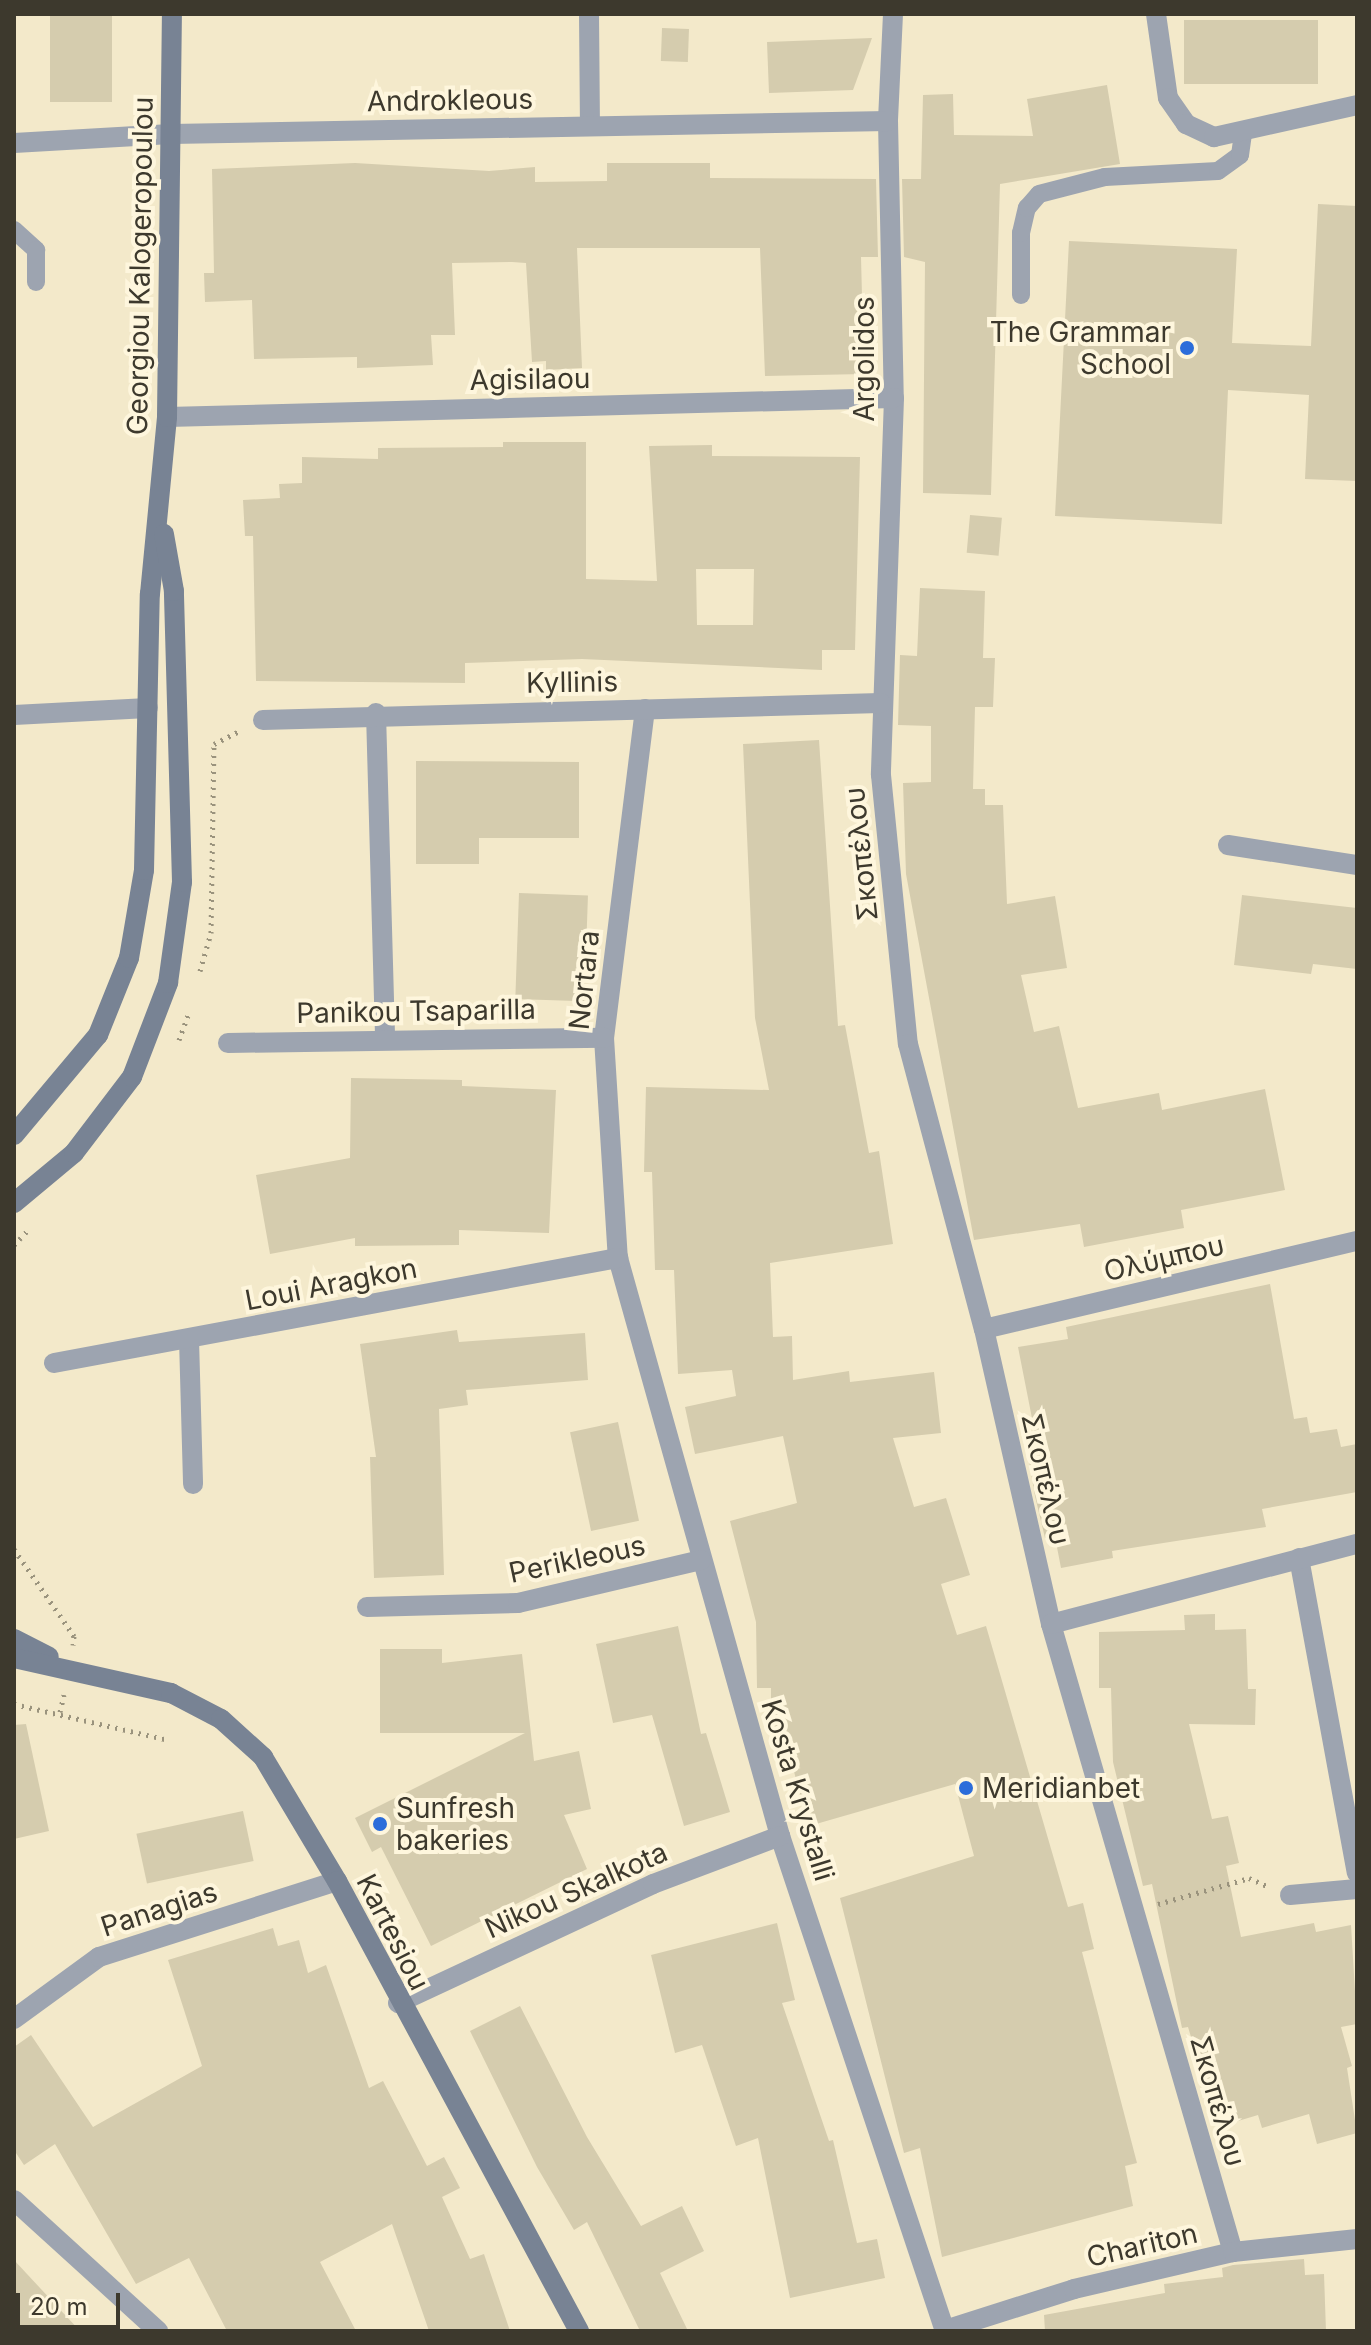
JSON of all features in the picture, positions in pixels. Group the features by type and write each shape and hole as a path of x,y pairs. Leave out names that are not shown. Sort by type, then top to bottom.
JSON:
{"street":[{"name":"Georgiou Kalogeropoulou","path":"162,518 167,417 172,14"},
{"path":"589,14 590,126"},
{"name":"Argolidos","path":"881,703 894,398 888,121 893,14"},
{"path":"1156,14 1168,98 1186,124 1214,137 1243,134 1357,105"},
{"name":"Androkleous","path":"14,143 171,134 888,121"},
{"name":"Agisilaou","path":"167,417 894,398"},
{"path":"14,1135 98,1035 129,958 144,870 150,594 162,518"},
{"path":"14,1203 74,1153 132,1077 168,983 182,882 174,591 162,518"},
{"name":"Kyllinis","path":"263,720 376,713 881,703"},
{"name":"Σκοπέλου","path":"881,703 881,775 908,1044 984,1329 1051,1624 1233,2252"},
{"path":"14,715 148,708"},
{"name":"Nortara","path":"618,1258 604,1038 645,709"},
{"path":"376,713 385,1036"},
{"path":"1228,845 1357,865"},
{"name":"Panikou Tsaparilla","path":"228,1043 385,1036 604,1038"},
{"name":"Ολύμπου","path":"984,1329 1357,1241"},
{"name":"Loui Aragkon","path":"54,1363 618,1258"},
{"name":"Kosta Krystalli","path":"618,1258 780,1836 945,2330"},
{"path":"189,1339 193,1484"},
{"path":"1051,1624 1357,1544"},
{"path":"1299,1558 1357,1873"},
{"name":"Perikleous","path":"367,1607 518,1603 701,1560"},
{"name":"Kartesiou","path":"14,1639 62,1664"},
{"name":"Kartesiou","path":"14,1658 62,1664 171,1693 221,1719 263,1757 337,1881 398,2003 579,2331"},
{"name":"Nikou Skalkota","path":"398,2003 653,1884 780,1836"},
{"name":"Panagias","path":"14,2019 99,1957 337,1881"},
{"path":"1290,1895 1357,1889"},
{"path":"14,2200 158,2331"},
{"name":"Chariton","path":"945,2330 1074,2289 1233,2252 1357,2239"}],"lane":[{"path":"1021,295 1021,233 1027,208 1039,194 1105,177 1218,171 1240,155 1243,134"},
{"path":"14,230 36,250 36,282"}],"path":[{"path":"14,1704 165,1739"},
{"path":"1134,1910 1249,1878 1290,1895"}],"building":[{"path":"50,14 112,14 112,102 50,102"},
{"path":"1184,20 1318,20 1318,84 1184,84"},
{"path":"662,28 689,29 688,62 661,61"},
{"path":"872,38 853,90 769,93 767,42"},
{"path":"1107,85 1120,164 1000,184 991,495 923,493 925,262 904,257 902,179 921,179 923,95 953,94 954,135 1033,136 1027,99"},
{"path":"355,163 489,171 535,167 535,182 607,181 607,163 710,163 710,178 876,179 878,257 861,257 864,374 765,376 760,248 577,248 582,368 546,370 546,361 532,362 526,263 512,262 452,263 455,335 431,335 433,365 357,368 357,357 254,359 252,300 205,302 204,273 214,273 212,169"},
{"path":"1318,204 1357,206 1357,481 1305,479 1309,395 1228,390 1222,524 1055,516 1069,241 1237,249 1232,343 1311,346"},
{"path":"503,442 586,442 586,579 657,581 649,446 712,445 712,456 860,457 855,650 822,650 822,670 582,659 465,663 465,683 256,681 253,536 245,536 243,500 280,498 279,484 302,483 302,457 378,459 378,448 503,447","holes":["696,569 754,569 753,625 697,625"]},
{"path":"970,515 1002,518 999,556 967,553"},
{"path":"920,588 985,591 983,658 995,658 993,707 975,707 973,789 985,789 985,805 1003,805 1007,904 1055,896 1067,968 1021,975 1034,1032 1059,1026 1078,1108 1159,1093 1162,1110 1265,1089 1285,1190 1181,1210 1184,1228 1084,1247 1080,1224 974,1240 906,874 903,783 931,782 931,726 898,725 900,655 917,656"},
{"path":"819,740 838,1026 845,1025 869,1153 879,1151 893,1244 770,1263 773,1337 792,1336 793,1380 849,1371 850,1382 934,1372 941,1433 893,1438 914,1507 946,1498 970,1575 941,1584 957,1635 986,1626 1068,1907 1083,1903 1094,1949 1082,1952 1137,2163 1125,2166 1133,2206 942,2257 920,2148 904,2153 840,1898 974,1856 955,1784 809,1826 782,1728 771,1728 771,1688 757,1688 756,1622 730,1521 797,1503 783,1436 695,1454 685,1407 736,1396 732,1370 678,1374 674,1270 655,1270 652,1172 644,1172 646,1087 769,1090 755,1018 743,744"},
{"path":"416,761 579,762 579,838 479,838 479,864 416,864"},
{"path":"519,893 588,895 584,1001 515,999"},
{"path":"1242,895 1357,908 1357,969 1313,964 1311,974 1234,965"},
{"path":"351,1078 462,1080 462,1086 556,1090 549,1233 459,1230 459,1245 355,1246 355,1238 270,1254 256,1175 350,1158"},
{"path":"1270,1284 1294,1419 1307,1417 1310,1433 1337,1429 1341,1447 1357,1444 1357,1492 1262,1509 1266,1527 1112,1551 1113,1558 1061,1568 1055,1537 1045,1538 1035,1496 1029,1461 1040,1459 1018,1347 1068,1339 1066,1327"},
{"path":"457,1330 459,1342 585,1333 588,1380 466,1390 468,1405 439,1409 444,1575 374,1578 370,1457 376,1457 360,1344"},
{"path":"618,1422 639,1521 591,1531 570,1432"},
{"path":"1215,1614 1215,1630 1246,1629 1248,1689 1256,1689 1255,1725 1189,1724 1212,1819 1228,1816 1239,1863 1226,1866 1241,1937 1314,1923 1316,1932 1351,1925 1357,2024 1341,2027 1352,2066 1347,2068 1357,2133 1317,2144 1309,2114 1262,2128 1258,2115 1218,2127 1188,2027 1182,2028 1152,1884 1143,1886 1113,1762 1111,1688 1099,1688 1099,1632 1185,1630 1184,1615"},
{"path":"678,1626 701,1734 706,1733 730,1812 684,1826 652,1715 613,1723 596,1644"},
{"path":"380,1649 442,1649 442,1663 522,1654 534,1761 579,1751 591,1809 564,1815 587,1869 431,1946 381,1847 372,1852 355,1818 525,1733 380,1733"},
{"path":"26,1724 49,1831 14,1839 14,1725"},
{"path":"243,1811 254,1861 147,1884 136,1834"},
{"path":"777,1923 795,2000 782,2003 829,2141 833,2140 857,2243 877,2239 885,2278 790,2298 758,2138 736,2146 702,2045 675,2053 651,1955"},
{"path":"273,1928 278,1946 299,1940 308,1973 326,1965 369,2088 383,2081 427,2166 444,2157 460,2188 442,2197 470,2259 484,2254 510,2331 429,2331 392,2224 320,2262 356,2331 227,2331 189,2258 136,2284 55,2144 24,2165 14,2150 14,2047 31,2035 93,2127 202,2066 168,1960"},
{"path":"520,2006 587,2137 641,2226 682,2206 704,2251 660,2273 688,2331 640,2331 587,2222 574,2230 537,2167 470,2031"},
{"path":"1304,2259 1305,2275 1324,2274 1326,2331 1045,2331 1044,2315 1165,2293 1164,2284 1223,2277 1222,2268 1233,2265"},
{"path":"14,2260 80,2331 14,2331"}],"place":[{"name":"The Grammar School","path":"1187,348"},
{"name":"Meridianbet","path":"966,1788"},
{"name":"Sunfresh bakeries","path":"380,1824"}]}
